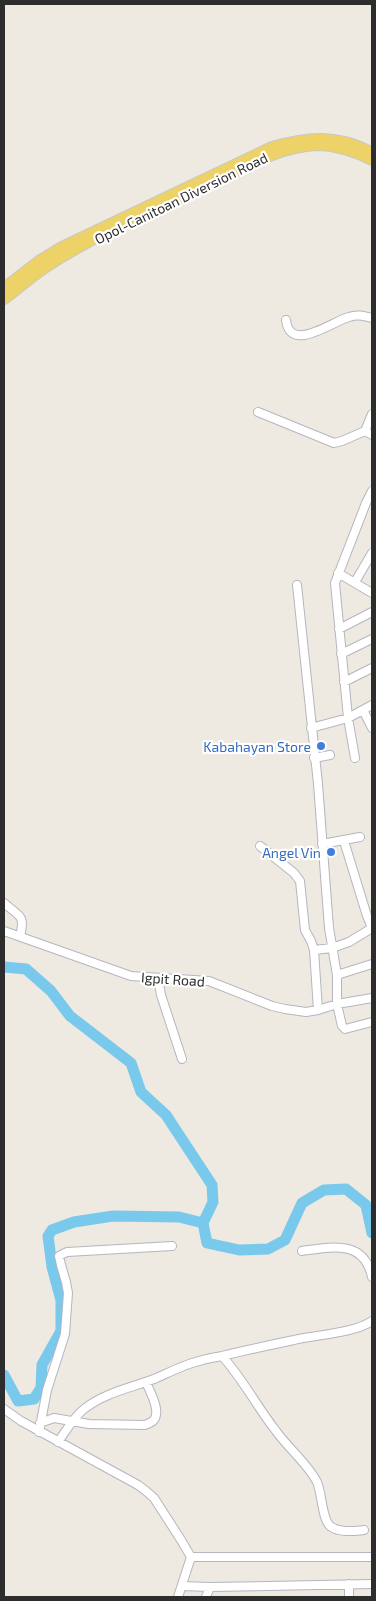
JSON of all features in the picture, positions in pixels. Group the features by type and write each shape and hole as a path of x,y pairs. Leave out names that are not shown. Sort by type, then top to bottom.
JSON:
{"main road":[{"name":"Opol-Canitoan Diversion Road","path":"4,288 39,261 62,247 272,146 299,140 342,140 372,152"},
{"name":"Opol-Canitoan Diversion Road","path":"4,299 44,268 70,252 131,221 274,154 300,147 318,145 336,147 372,160"}],"street":[{"path":"286,320 290,331 295,335 302,336 311,334 350,316 358,315 372,318"},
{"path":"258,412 334,443 369,433 372,414"},
{"path":"355,758 348,718 335,583 372,491"},
{"path":"355,582 372,553"},
{"path":"338,573 372,593"},
{"path":"298,585 318,784 329,928 337,975 337,1004 342,1026 345,1029 372,1022"},
{"path":"339,629 372,612"},
{"path":"342,654 372,639"},
{"path":"344,682 372,668"},
{"path":"311,728 348,718 372,704"},
{"path":"363,710 372,728"},
{"path":"314,758 330,755"},
{"path":"322,844 360,837"},
{"path":"314,950 332,948 349,942 372,928 344,841"},
{"path":"260,846 294,873 300,881 304,930 314,950 318,1010"},
{"path":"4,902 22,919 23,924 20,936"},
{"name":"Igpit Road","path":"4,931 125,974 141,978 209,981 272,1006 306,1012 372,998"},
{"path":"337,975 372,964"},
{"path":"158,978 160,995 182,1059"},
{"path":"40,1428 47,1390 66,1334 68,1293 59,1256 67,1252 172,1246"},
{"path":"302,1251 336,1247 355,1251 364,1258 372,1277"},
{"path":"58,1442 72,1421 93,1404 116,1392 146,1382 187,1364 294,1340 354,1329 372,1321"},
{"path":"222,1356 237,1374 283,1441 313,1474 320,1490 326,1520 329,1525 340,1530 364,1530"},
{"path":"40,1428 54,1418 89,1424 145,1425 153,1421 157,1413 154,1399 146,1382"},
{"path":"4,1409 12,1416 40,1428 58,1442 138,1485 154,1498 191,1557 178,1597"},
{"path":"191,1557 372,1557"},
{"path":"349,1584 349,1597"},
{"path":"182,1586 372,1584"},
{"path":"206,1597 210,1587"}],"waterway":[{"path":"4,967 26,969 51,991 70,1016 131,1063 141,1092 166,1115 212,1185 213,1202 203,1223 207,1243 239,1250 268,1249 285,1240 302,1203 324,1190 346,1189 366,1205 372,1233"},
{"path":"4,1375 18,1401 34,1399 41,1388 42,1365 61,1331 61,1300 52,1267 48,1236 52,1230 74,1222 113,1216 179,1217 203,1223"}],"place":[{"name":"Kabahayan Store","path":"321,746"},
{"name":"Angel Vin","path":"331,852"}]}
